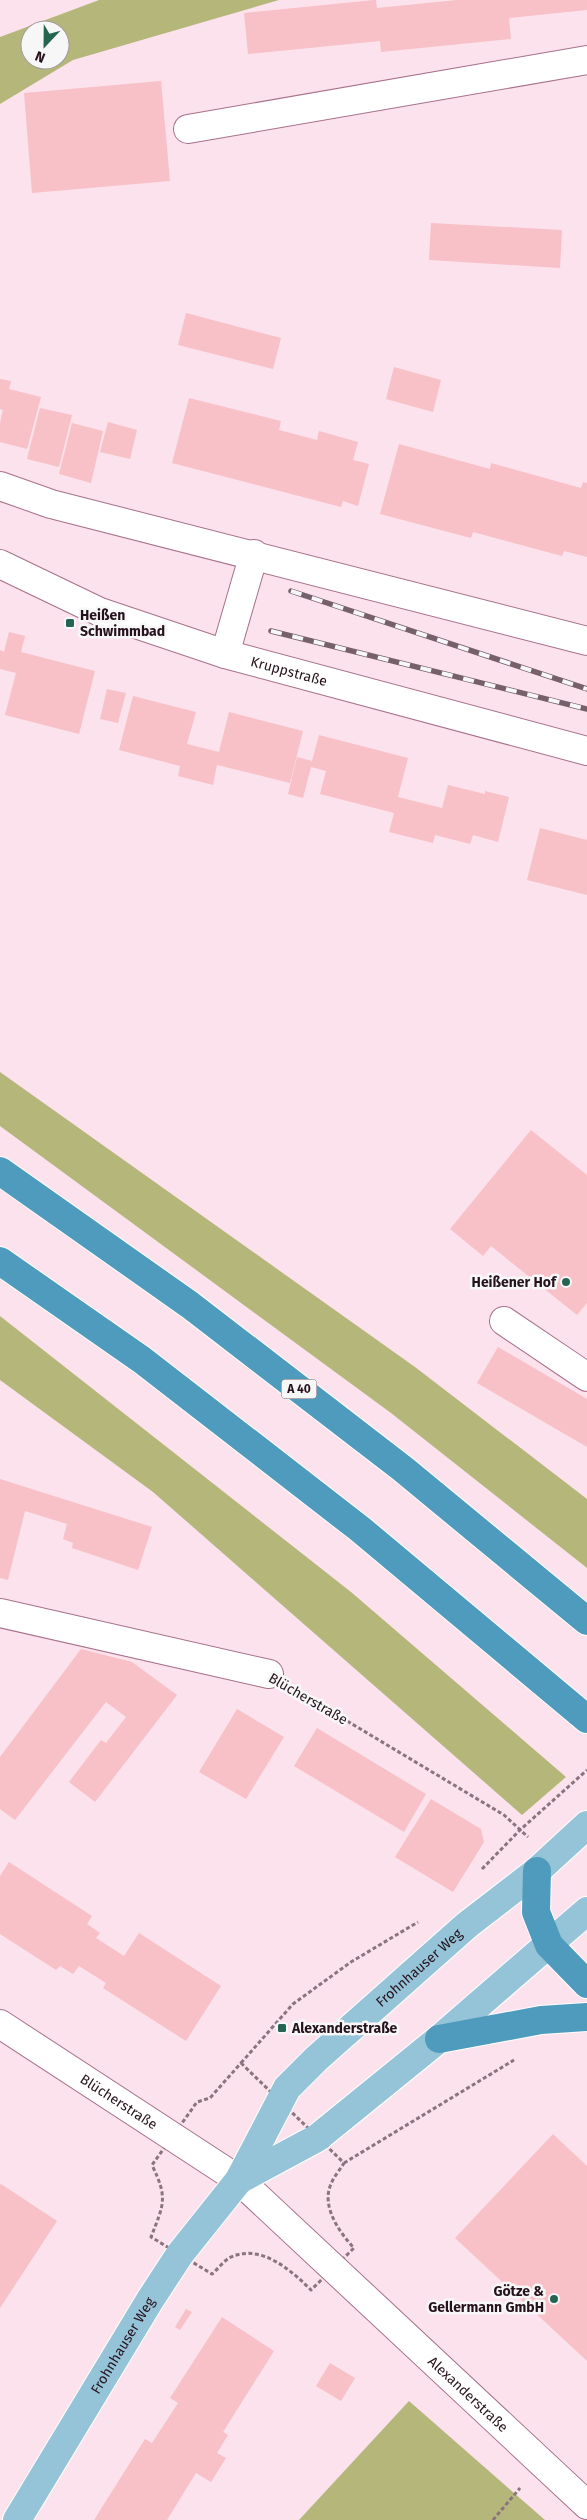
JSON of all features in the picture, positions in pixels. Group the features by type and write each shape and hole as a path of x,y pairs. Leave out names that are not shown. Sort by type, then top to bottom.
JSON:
{"highway":[{"name":"A 40","path":"0,1171 190,1305 404,1469 587,1621"},
{"path":"0,1261 142,1360 360,1529 587,1719"},
{"path":"543,1865 536,1912 549,1945 587,1984"},
{"path":"439,2039 541,2020 587,2018"}],"main road":[{"name":"Frohnhauser Weg","path":"17,2520 150,2300 180,2254 239,2180 287,2088 316,2059 467,1925 543,1865 587,1824"},
{"name":"Frohnhauser Weg","path":"239,2180 317,2138 439,2039 587,1912"}],"street":[{"path":"188,129 587,60"},
{"path":"0,486 51,504 254,554 587,641"},
{"path":"225,654 254,554"},
{"name":"Kruppstraße","path":"0,564 100,612 225,654 587,751"},
{"path":"504,1321 587,1377"},
{"name":"Blücherstraße","path":"0,1613 269,1674"},
{"name":"Blücherstraße","path":"0,2024 239,2180"},
{"name":"Alexanderstraße","path":"239,2180 587,2505"}],"path":[{"name":"Blücherstraße","path":"269,1674 504,1815 520,1830 543,1865"},
{"path":"476,1876 520,1830 587,1770"},
{"path":"240,2064 293,2004 350,1962 425,1917"},
{"path":"344,2163 538,2046 541,2020"},
{"path":"493,2520 542,2462"}],"green space":[{"path":"99,0 279,0 70,62 70,20 45,20"},
{"path":"20,30 20,70 56,70 0,104 0,37"},
{"path":"0,1072 415,1367 587,1499 587,1568 391,1413 0,1126"},
{"path":"0,1316 351,1592 566,1777 522,1815 153,1492 0,1380"},
{"path":"409,2401 545,2520 299,2520"}],"building":[{"path":"376,0 377,8 457,0 587,0 587,10 509,18 511,39 381,52 380,41 248,54 244,13"},
{"path":"161,81 170,181 32,193 24,93"},
{"path":"431,223 562,230 560,268 429,260"},
{"path":"186,313 281,338 273,369 178,345"},
{"path":"394,367 441,380 433,412 386,399"},
{"path":"0,379 11,381 9,389 41,397 27,449 0,442 0,423 3,410 0,409"},
{"path":"189,398 281,421 279,430 317,440 319,431 358,442 353,460 369,464 358,506 343,501 341,507 172,463"},
{"path":"40,408 72,415 59,467 27,459"},
{"path":"108,422 137,430 130,459 100,452"},
{"path":"72,423 103,431 91,483 59,474"},
{"path":"399,444 490,469 491,463 581,488 583,482 587,483 587,557 564,551 562,556 473,532 471,538 380,514"},
{"path":"9,632 25,636 21,652 95,671 79,734 5,715 16,673 0,669 0,650 4,652"},
{"path":"107,689 126,693 118,723 100,719"},
{"path":"133,696 196,712 187,744 219,752 229,712 303,731 290,783 217,765 213,785 178,776 180,766 119,750"},
{"path":"319,735 408,758 398,797 442,808 448,785 485,794 485,791 509,797 498,842 473,835 470,844 435,835 433,843 389,832 394,813 320,794 326,771 311,767 303,798 288,794 297,757 312,761"},
{"path":"540,828 587,840 587,895 527,880"},
{"path":"531,1130 587,1175 587,1303 577,1315 491,1246 483,1256 450,1229"},
{"path":"498,1347 587,1399 587,1447 477,1383"},
{"path":"0,1479 152,1527 138,1570 72,1548 73,1543 63,1539 67,1524 25,1511 8,1580 0,1578"},
{"path":"81,1649 132,1662 177,1695 95,1802 69,1782 101,1740 106,1743 126,1717 106,1702 15,1820 0,1809 0,1757"},
{"path":"237,1709 284,1737 246,1799 199,1772"},
{"path":"317,1728 426,1794 404,1832 294,1766"},
{"path":"431,1799 481,1829 484,1842 453,1892 395,1857"},
{"path":"9,1862 92,1916 87,1924 100,1933 96,1938 124,1956 139,1933 221,1986 186,2041 103,1988 106,1983 79,1966 73,1974 60,1966 56,1970 0,1934 0,1876"},
{"name":"Götze & Gellermann GmbH","path":"553,2134 587,2166 587,2361 455,2238"},
{"path":"0,2185 57,2221 0,2308"},
{"path":"186,2309 192,2312 180,2330 175,2327"},
{"path":"222,2317 274,2351 223,2432 228,2435 217,2453 226,2458 211,2482 196,2473 167,2520 94,2520 145,2439 152,2443 178,2403 170,2398"},
{"path":"330,2363 355,2378 341,2401 316,2386"}],"railway":[{"path":"291,591 587,689"},
{"path":"271,631 587,709"}],"place":[{"name":"Heißen Schwimmbad","path":"70,623"},
{"name":"Heißener Hof","path":"566,1282"},
{"name":"Alexanderstraße","path":"282,2028"},
{"name":"Götze & Gellermann GmbH","path":"554,2299"}]}
